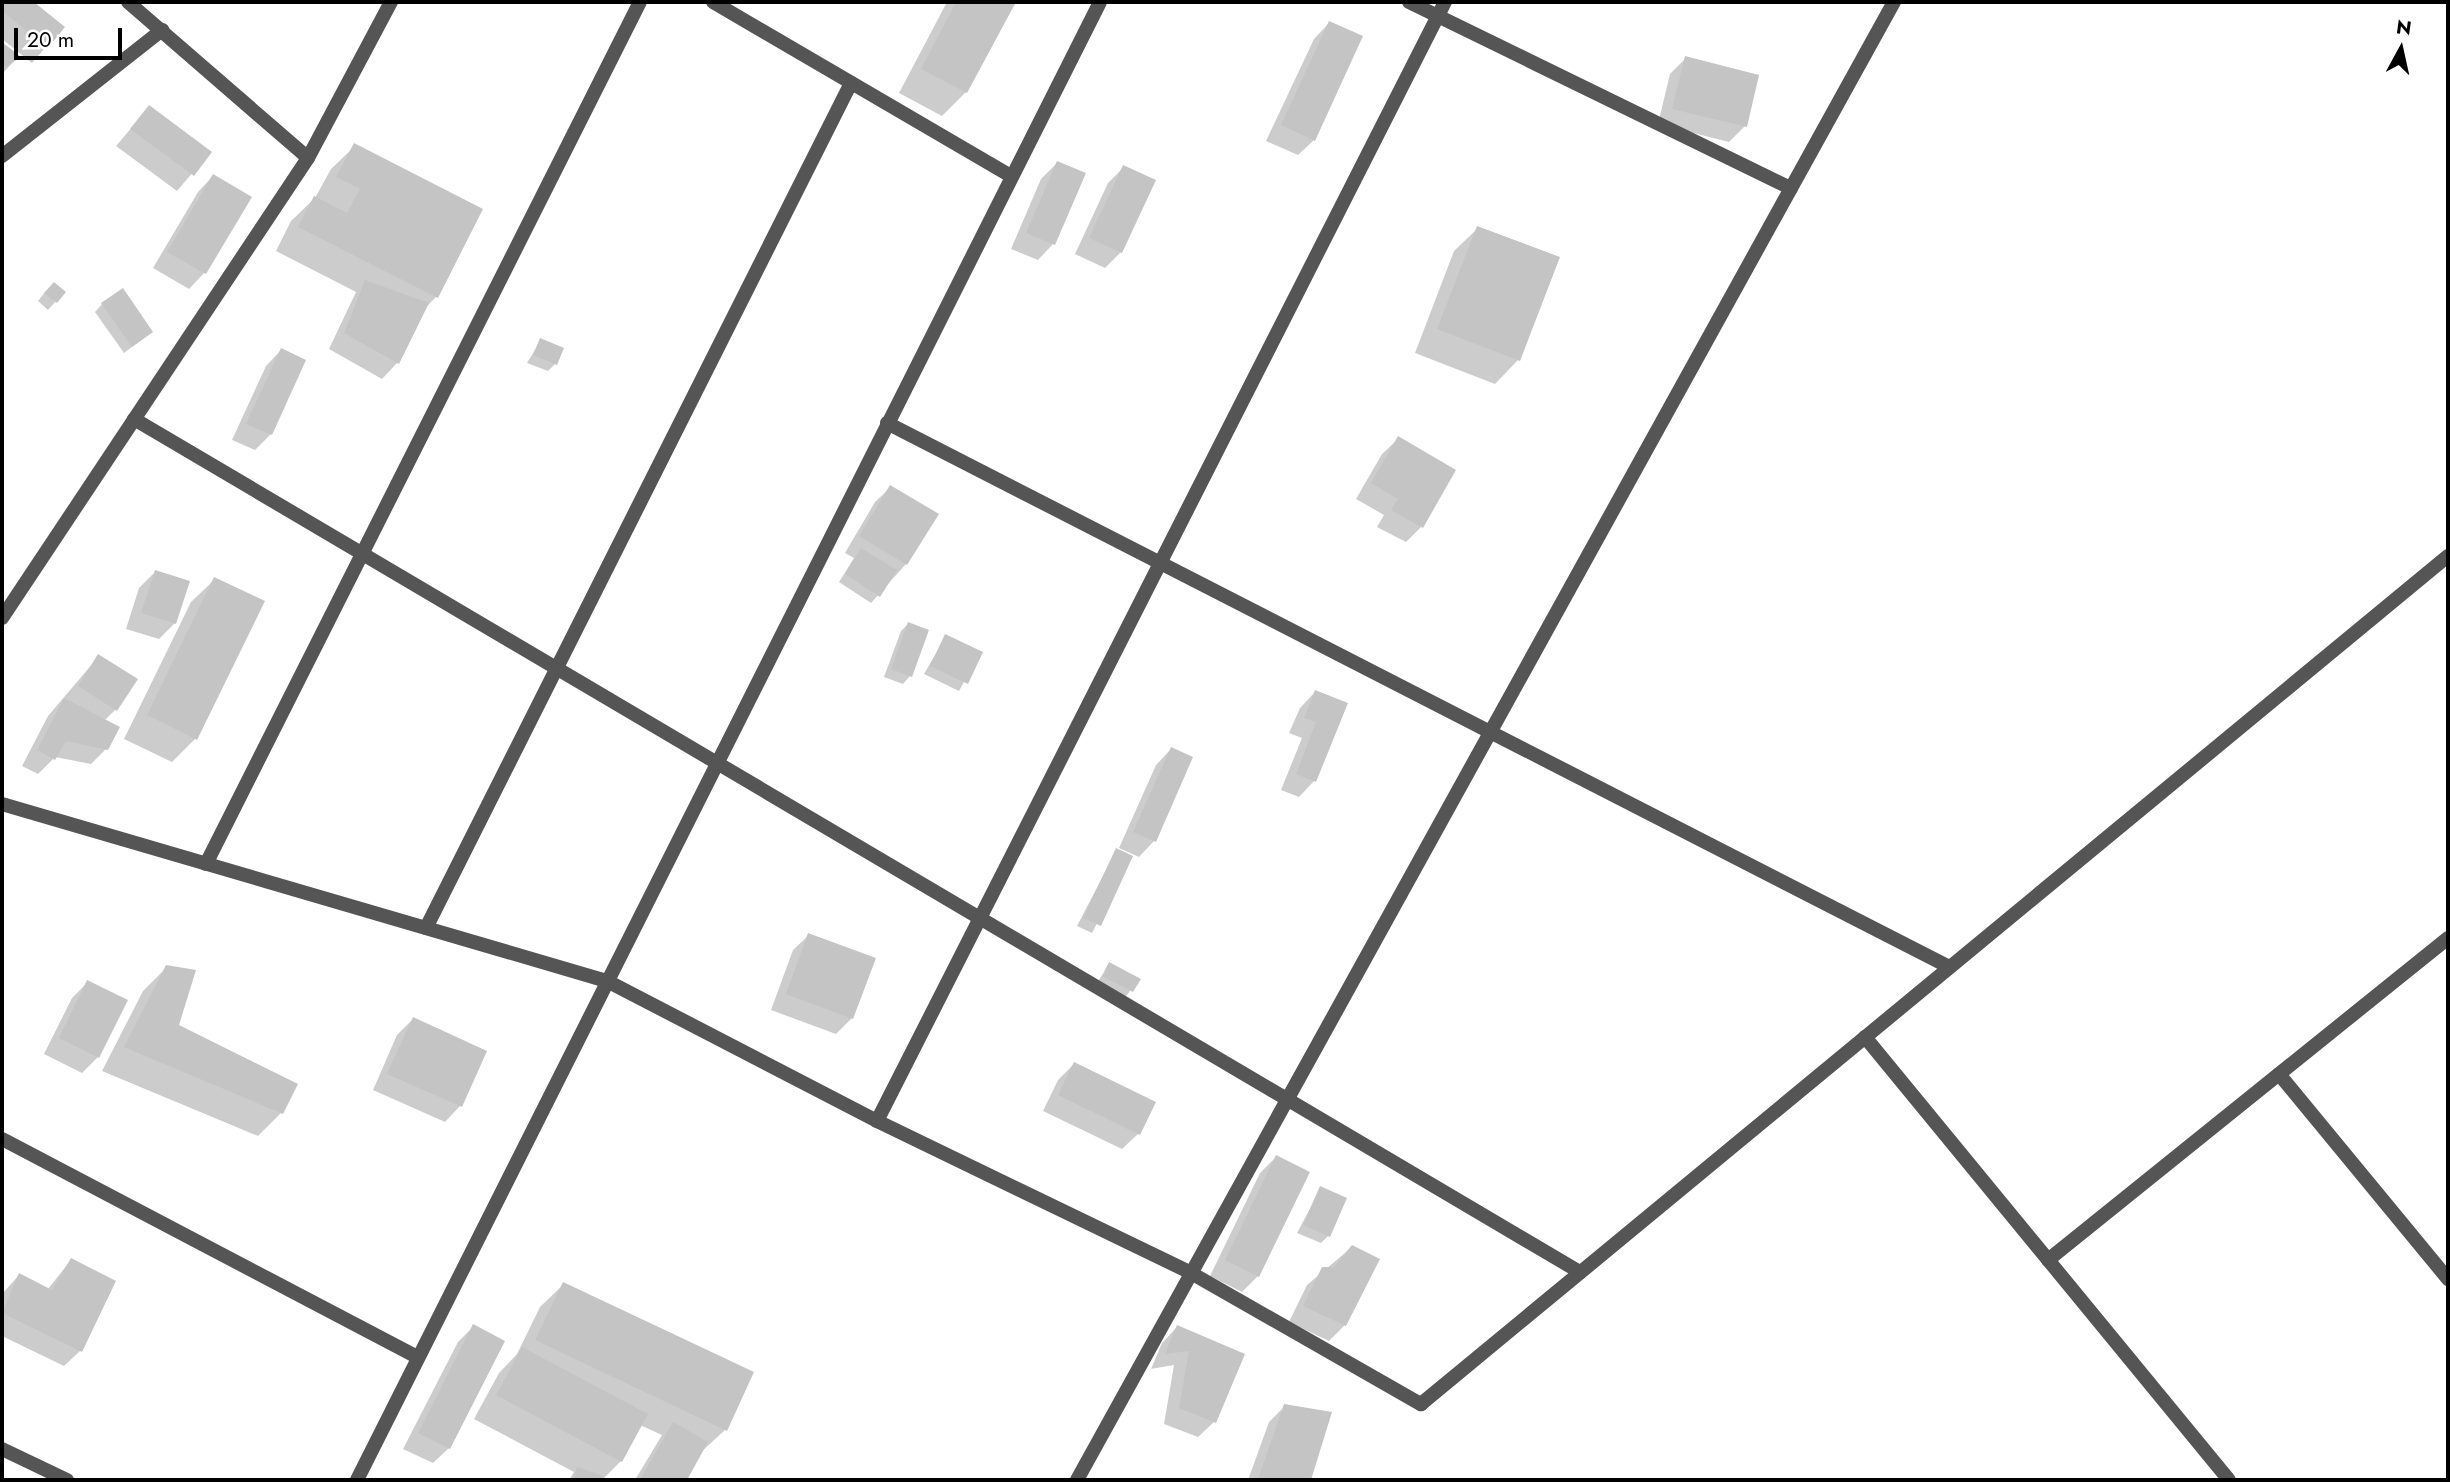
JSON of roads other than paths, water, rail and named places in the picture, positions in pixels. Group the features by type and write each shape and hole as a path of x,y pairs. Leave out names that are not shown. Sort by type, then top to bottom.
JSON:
{"street":[{"path":"128,2 308,158"},
{"path":"2,618 308,158 390,2"},
{"path":"206,864 639,2"},
{"path":"713,2 1012,177"},
{"path":"357,1480 416,1357 1100,2"},
{"path":"1409,2 1791,188"},
{"path":"877,1121 982,919 1445,2"},
{"path":"1077,1480 1894,2"},
{"path":"2,156 162,30"},
{"path":"426,928 851,83"},
{"path":"134,419 1580,1272"},
{"path":"887,423 1949,967"},
{"path":"2,804 607,981 877,1121 1192,1273 1421,1404 2448,556"},
{"path":"2048,1260 2448,938"},
{"path":"1865,1037 2229,1480"},
{"path":"2279,1074 2448,1279"},
{"path":"2,1139 416,1357"},
{"path":"2,1449 67,1480"}]}
